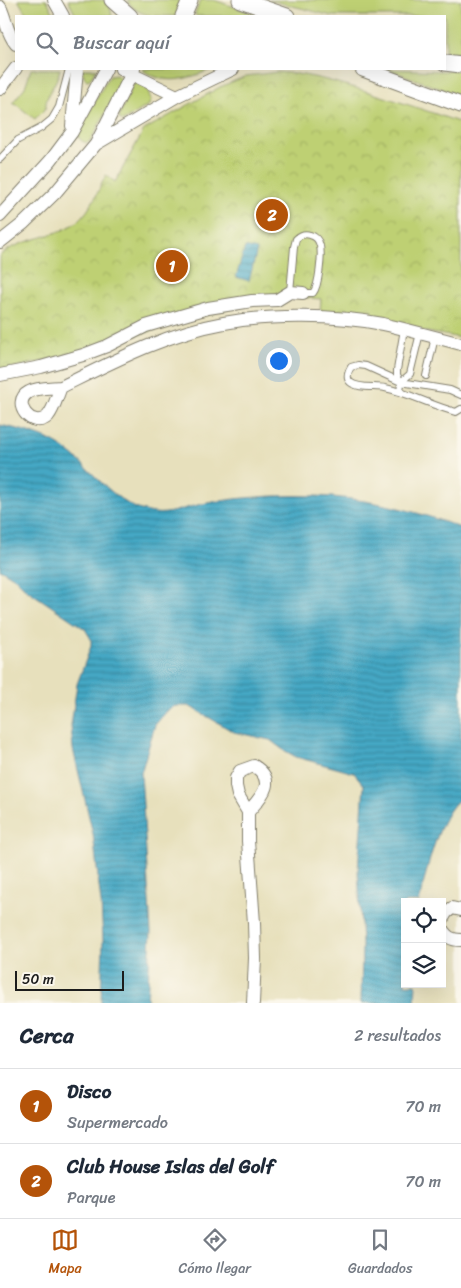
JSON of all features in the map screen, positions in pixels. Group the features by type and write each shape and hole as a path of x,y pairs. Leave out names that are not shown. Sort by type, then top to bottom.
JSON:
{"street":[{"path":"54,0 62,15"},
{"path":"183,15 190,0"},
{"path":"240,0 284,15"},
{"path":"0,7 10,35 15,42"},
{"path":"446,63 461,65"},
{"path":"0,89 15,69"},
{"path":"72,132 77,70"},
{"path":"0,216 51,160 72,132 105,70"},
{"path":"0,242 55,193 96,144 129,70 177,96"},
{"path":"96,144 177,96 232,70"},
{"path":"366,70 461,105"},
{"path":"0,375 41,368 83,355 107,346 146,326 208,308 252,301 277,300 290,292 303,293"},
{"path":"61,387 170,338 224,322 290,317 338,319 382,324 461,344"},
{"path":"248,812 248,841 256,958 252,1003"},
{"path":"446,913 452,908 461,910"},
{"path":"446,935 452,940 461,940"}],"lane":[{"path":"0,159 18,140 41,128 52,119 59,107 69,70"},
{"path":"290,292 296,239 305,234 313,235 318,240 320,246 319,272 315,290 313,293 303,293"},
{"path":"400,392 401,382 397,375 397,370 404,330"},
{"path":"401,382 410,374 420,333"},
{"path":"426,376 435,337"},
{"path":"461,395 450,390 401,382 366,366 358,365 351,368 348,372 348,380 359,386 380,387 400,392 456,412 461,409"}],"green space":[{"path":"18,0 47,0 54,15 27,15"},
{"path":"68,0 104,0 110,7 112,15 76,15"},
{"path":"127,0 185,0 178,15 148,15 131,6"},
{"path":"201,0 214,0 258,15 196,15"},
{"path":"269,0 461,0 461,53 446,54 446,15 328,15"},
{"path":"31,70 60,70 47,99 46,108 35,119 13,102 25,87"},
{"path":"82,70 96,70 92,77 88,80 85,79"},
{"path":"209,70 186,78 169,80 153,76 144,71"},
{"path":"390,70 461,70 461,96"},
{"path":"278,72 335,82 461,123 461,338 320,313 321,299 275,295 79,352 0,370 0,255 19,244 70,227 83,217 106,175 115,182 144,130 220,87 246,76"},
{"path":"115,75 122,82 91,140 87,143 80,139 79,130 107,80 110,76"},
{"path":"137,83 146,86 151,100 149,105 123,121 119,119 120,114 133,85"}],"water":[{"path":"245,247 257,250 249,281 236,277"},
{"path":"0,425 37,435 57,444 81,462 115,494 140,510 159,513 235,499 265,496 322,496 377,503 433,518 461,528 461,798 453,806 439,831 420,898 401,898 401,988 416,988 415,1003 361,1003 362,944 358,870 364,785 354,773 296,757 270,740 234,732 189,706 175,706 167,711 155,725 141,773 151,932 147,1003 101,1003 103,940 101,903 93,834 73,749 71,725 77,684 91,646 91,639 85,629 27,590 15,578 0,569"}],"place":[{"name":"Club House Islas del Golf","path":"272,215"},
{"name":"Disco","path":"172,266"}]}
